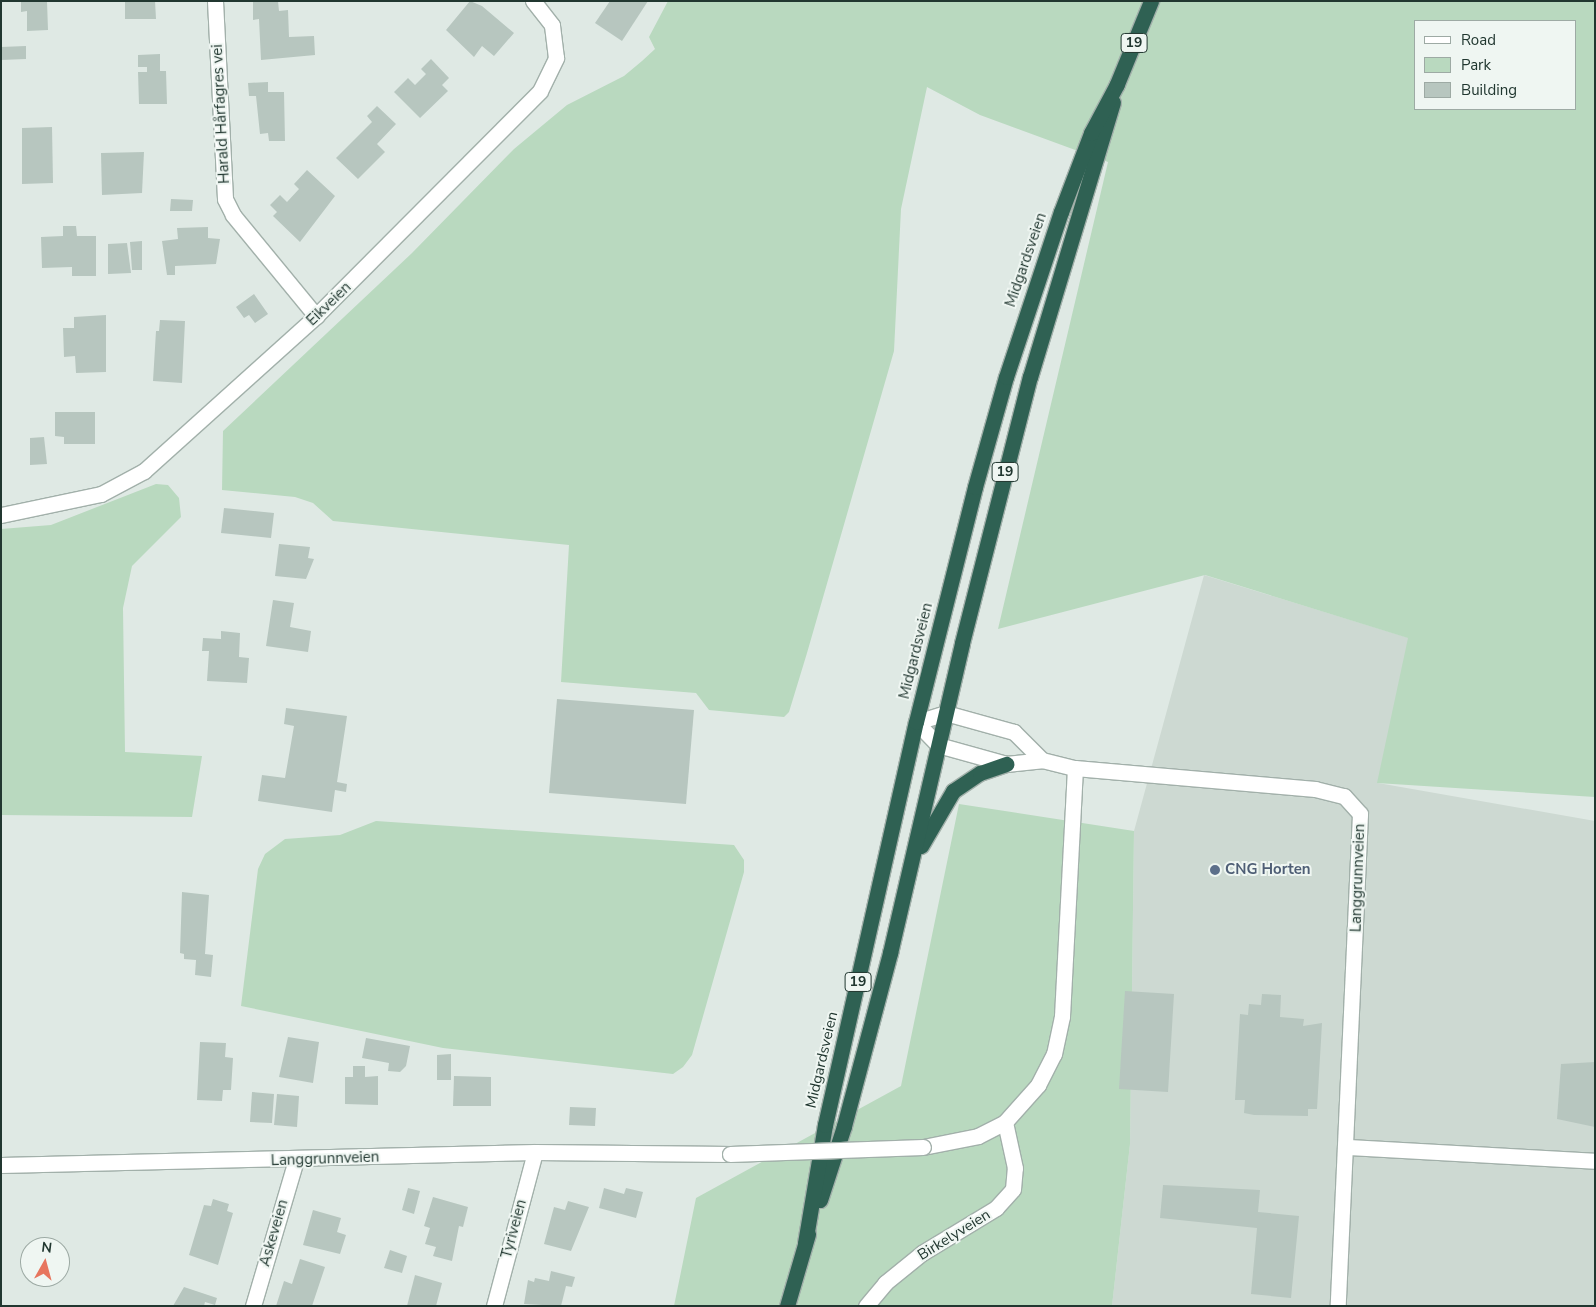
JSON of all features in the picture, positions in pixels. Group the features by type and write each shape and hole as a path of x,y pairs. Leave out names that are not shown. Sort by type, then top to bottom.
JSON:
{"highway":[{"name":"Midgardsveien","path":"805,1243 825,1125 916,722 1006,377 1091,133 1118,84 1151,1"},
{"name":"Midgardsveien","path":"787,1306 805,1243 844,1126 911,865 946,712 1030,377 1105,140 1118,84"},
{"name":"19","path":"911,865 953,791 980,773 1006,764"}],"street":[{"name":"Harald Hårfagres vei","path":"215,1 226,199 263,253 316,316"},
{"name":"Eikveien","path":"1,515 101,494 144,471 316,316 540,91 556,58 552,25 533,1"},
{"path":"938,745 916,722 946,712 1014,732 1042,760"},
{"name":"Langgrunnveien","path":"938,745 1006,764 1042,760 1075,768 1315,788 1344,796 1360,814 1347,1147 1338,1306"},
{"path":"1005,1122 1038,1085 1054,1054 1062,1016 1075,768"},
{"name":"Langgrunnveien","path":"1,1165 296,1160 535,1152 730,1154 923,1147 978,1136 1005,1122"},
{"name":"Birkelyveien","path":"866,1306 885,1283 922,1253 996,1208 1013,1189 1015,1168 1005,1122"},
{"path":"1347,1147 1595,1161"},
{"name":"Tyriveien","path":"494,1306 535,1152"},
{"name":"Askeveien","path":"253,1306 296,1160"}],"shaded area":[{"path":"1204,575 1409,638 1378,783 1595,821 1595,1306 1112,1306 1130,1144 1134,831"}],"green space":[{"path":"668,1 1595,1 1595,797 1377,783 1408,638 1205,575 998,629 1108,162 980,115 927,87 901,209 894,351 807,653 789,712 784,717 709,710 696,693 561,682 569,545 333,521 313,503 295,497 222,490 223,431 412,253 514,149 567,105 624,76 655,49 649,37"},
{"path":"156,484 168,485 179,498 181,517 132,566 123,608 125,752 202,756 192,817 1,815 1,529 51,525"},
{"path":"959,804 1134,831 1130,1144 1112,1306 674,1306 696,1198 901,1086"},
{"path":"376,821 734,845 744,860 744,872 692,1055 683,1067 673,1074 443,1048 241,1006 258,869 265,854 285,839 340,835"}],"building":[{"path":"21,1 47,1 48,30 27,31 27,11 21,12"},
{"path":"125,1 155,1 156,19 125,19"},
{"path":"278,1 279,11 288,10 289,37 314,36 315,55 261,60 259,19 253,20 253,2"},
{"path":"470,1 482,6 514,33 494,56 482,46 474,57 446,30"},
{"path":"610,1 648,1 622,41 595,23"},
{"path":"26,46 26,59 1,60 1,47"},
{"path":"160,54 160,71 166,71 167,104 139,104 138,72 147,72 147,67 138,67 138,55"},
{"path":"431,59 449,78 442,85 448,91 420,118 394,92 408,78 415,85 426,74 421,69"},
{"path":"268,82 268,92 284,92 285,141 269,141 268,133 260,134 256,96 249,96 248,83"},
{"path":"377,106 396,124 377,144 385,152 358,179 336,158 372,122 367,116"},
{"path":"52,127 53,183 22,184 22,128"},
{"path":"144,152 142,193 102,195 101,153"},
{"path":"307,170 335,196 300,242 273,216 277,212 270,205 280,195 287,202 299,189 294,184"},
{"path":"171,199 193,200 192,211 170,211"},
{"path":"63,226 76,226 77,236 96,236 96,276 72,276 72,267 42,268 41,237 63,236"},
{"path":"208,227 208,238 220,239 216,264 175,266 175,275 167,275 162,241 178,239 177,228"},
{"path":"142,241 142,270 132,270 130,242"},
{"path":"127,243 131,273 108,274 108,244"},
{"path":"254,294 268,314 255,323 249,315 244,318 236,307"},
{"path":"106,315 106,372 76,373 75,356 64,357 63,328 74,328 74,317"},
{"path":"160,320 185,321 182,383 153,381 156,331 159,331"},
{"path":"55,412 95,412 95,444 64,444 64,437 55,436"},
{"path":"44,437 47,464 30,465 30,438"},
{"path":"224,508 274,513 271,538 221,533"},
{"path":"279,544 310,547 308,558 314,559 306,579 275,576"},
{"path":"273,600 294,603 290,627 311,631 308,652 266,646"},
{"path":"221,631 240,633 239,657 249,658 247,683 207,681 209,651 202,651 203,638 221,639"},
{"path":"557,699 694,710 686,804 549,793"},
{"path":"286,708 347,716 337,782 347,784 346,792 335,790 332,812 258,801 262,775 285,778 294,726 284,724"},
{"path":"182,892 209,895 205,954 213,955 211,977 195,975 196,960 184,959 184,954 180,953"},
{"path":"1125,991 1174,994 1168,1092 1119,1089"},
{"path":"1262,994 1281,995 1280,1017 1304,1019 1303,1026 1322,1023 1317,1109 1308,1109 1308,1116 1254,1115 1244,1113 1245,1100 1235,1100 1240,1014 1248,1015 1249,1004 1261,1005"},
{"path":"288,1037 319,1042 313,1083 279,1077"},
{"path":"366,1038 410,1046 406,1066 400,1072 388,1071 389,1063 362,1058"},
{"path":"200,1042 226,1043 225,1057 233,1058 231,1090 223,1090 222,1101 197,1100"},
{"path":"451,1054 451,1080 437,1080 437,1055"},
{"path":"1595,1062 1595,1127 1557,1119 1561,1064"},
{"path":"353,1066 365,1066 365,1077 378,1076 378,1105 345,1104 345,1077 353,1077"},
{"path":"454,1076 491,1077 491,1106 453,1106"},
{"path":"252,1092 274,1094 272,1123 250,1122"},
{"path":"277,1094 299,1096 297,1127 274,1125"},
{"path":"570,1107 596,1108 595,1126 569,1125"},
{"path":"1163,1185 1260,1190 1258,1212 1299,1216 1291,1298 1251,1294 1257,1228 1160,1218"},
{"path":"408,1188 420,1191 414,1214 402,1210"},
{"path":"604,1188 624,1194 626,1188 643,1192 636,1218 599,1208"},
{"path":"433,1197 468,1207 463,1227 459,1226 452,1261 433,1256 436,1247 425,1244 430,1228 424,1226"},
{"path":"213,1199 229,1204 227,1211 233,1213 218,1265 189,1255 204,1205 211,1206"},
{"path":"568,1201 589,1207 571,1251 544,1244 554,1207 565,1210"},
{"path":"313,1210 341,1218 337,1232 346,1235 340,1254 303,1245"},
{"path":"390,1250 407,1256 402,1273 384,1268"},
{"path":"300,1259 325,1267 312,1306 276,1306 284,1281 292,1284"},
{"path":"551,1271 575,1277 572,1287 566,1286 561,1306 524,1304 528,1280 534,1282 535,1278 549,1281"},
{"path":"415,1275 442,1283 436,1306 407,1306"},
{"path":"184,1287 217,1298 215,1305 205,1302 204,1306 173,1306"}],"place":[{"name":"CNG Horten","path":"1215,870"}]}
